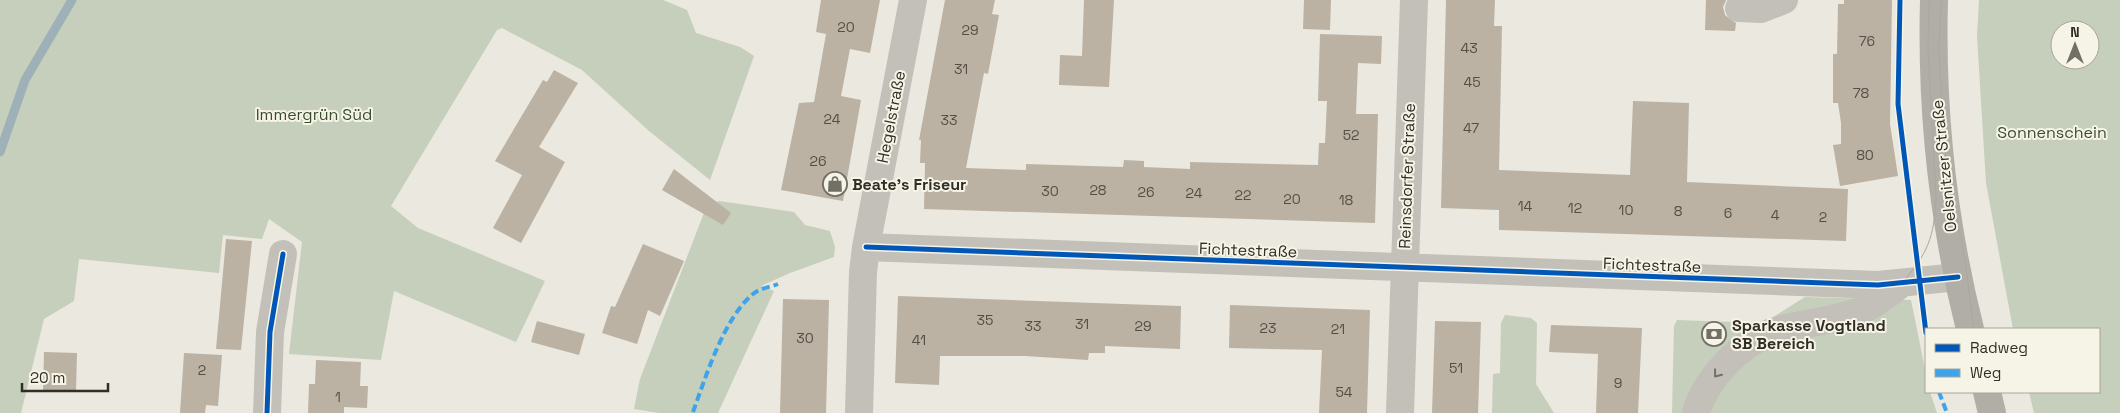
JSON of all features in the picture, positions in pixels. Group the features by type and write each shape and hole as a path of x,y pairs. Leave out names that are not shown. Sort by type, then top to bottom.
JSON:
{"main road":[{"name":"Oelsnitzer Straße","path":"1934,0 1933,49 1939,145 1958,278 1970,328"},
{"path":"1986,393 1992,413"}],"street":[{"name":"Hegelstraße","path":"859,413 863,272 866,247 913,0"},
{"name":"Reinsdorfer Straße","path":"1400,413 1403,269 1414,0"},
{"path":"1739,8 1761,9 1784,0"},
{"name":"Fichtestraße","path":"866,247 1403,269 1890,284 1958,278"},
{"path":"267,413 270,332 283,254"},
{"path":"1696,413 1699,401 1717,371 1738,352 1771,333 1864,309 1890,284"},
{"path":"1981,393 1983,413"}],"green space":[{"name":"Immergrün Süd","path":"0,0 663,0 687,10 696,33 740,47 754,56 710,180 649,131 582,70 502,28 497,30 391,206 418,228 545,281 516,342 394,291 381,360 289,354 302,242 269,219 262,239 223,235 219,273 79,259 74,301 44,319 21,413 0,413"},
{"name":"Sonnenschein","path":"1979,0 2120,0 2120,413 2034,413 2029,393 2100,393 2100,328 2013,328 1986,183 1977,36"},
{"path":"719,201 794,212 805,225 830,231 835,247 834,257 761,286 774,291 718,413 659,413 634,409 640,379 707,205"},
{"path":"1805,297 1911,300 1925,369 1925,393 1930,393 1937,413 1672,413 1674,326 1677,320 1764,323"},
{"path":"1505,315 1531,318 1537,323 1536,384 1554,413 1492,413 1493,374 1500,373 1501,323"}],"building":[{"path":"821,0 880,0 870,53 850,49 841,96 861,100 843,201 781,190 799,103 814,102 826,34 816,32"},
{"path":"945,0 995,0 992,14 999,15 988,74 984,73 966,168 1026,170 1026,164 1123,167 1124,160 1144,161 1144,167 1190,169 1190,162 1318,165 1319,143 1325,143 1327,101 1318,101 1320,34 1382,36 1381,64 1358,63 1356,114 1378,114 1375,223 924,209 925,163 920,163 921,140 919,140"},
{"path":"1084,0 1114,0 1109,87 1059,85 1060,55 1082,56"},
{"path":"1304,0 1331,0 1330,30 1303,29"},
{"path":"1446,0 1495,0 1494,26 1502,26 1499,170 1630,175 1633,101 1689,103 1687,182 1848,189 1846,241 1499,230 1499,210 1441,208"},
{"path":"1706,0 1726,0 1723,7 1725,15 1736,23 1735,31 1705,30"},
{"path":"1844,0 1892,0 1890,124 1898,176 1840,186 1833,145 1841,144 1841,123 1838,103 1833,103 1833,54 1837,54 1838,4 1844,4"},
{"path":"554,70 578,83 539,147 565,162 521,243 493,228 522,175 495,161 543,80 547,82"},
{"path":"674,169 731,213 723,225 662,190"},
{"path":"226,239 252,241 241,350 216,349"},
{"path":"643,244 684,261 660,316 648,310 637,344 602,333 611,306 615,307"},
{"path":"898,296 1181,306 1180,349 1105,346 1105,353 1089,353 1088,360 1025,356 940,356 939,385 895,383"},
{"path":"783,299 829,300 826,413 780,413"},
{"path":"1230,305 1370,310 1367,413 1319,413 1322,350 1229,348"},
{"path":"537,321 585,334 579,355 531,342"},
{"path":"1435,321 1481,322 1478,413 1432,413"},
{"path":"1551,325 1642,328 1638,413 1596,413 1598,354 1549,352"},
{"path":"44,352 77,353 76,392 43,391"},
{"path":"184,353 222,355 218,406 206,405 205,413 180,413"},
{"path":"316,360 361,362 360,386 368,386 367,408 344,407 344,413 308,413 309,384 315,384"}],"waterway":[{"path":"0,152 25,80 72,0"}],"tram line":[{"path":"1902,283 1924,253 1934,224 1936,198 1928,48 1929,0"},
{"path":"1941,0 1939,49 1944,145 1966,268 1974,328"}],"marked path":[{"path":"693,412 717,348 733,318 753,294 778,284"},
{"path":"1939,393 1947,413"}],"cycle path":[{"path":"1900,0 1898,104 1925,328"},
{"path":"866,247 1878,285 1958,277"},
{"path":"267,413 270,332 283,254"}],"place":[{"name":"Beate's Friseur","path":"835,184"},
{"name":"Sparkasse Vogtland SB Bereich","path":"1714,334"}]}
